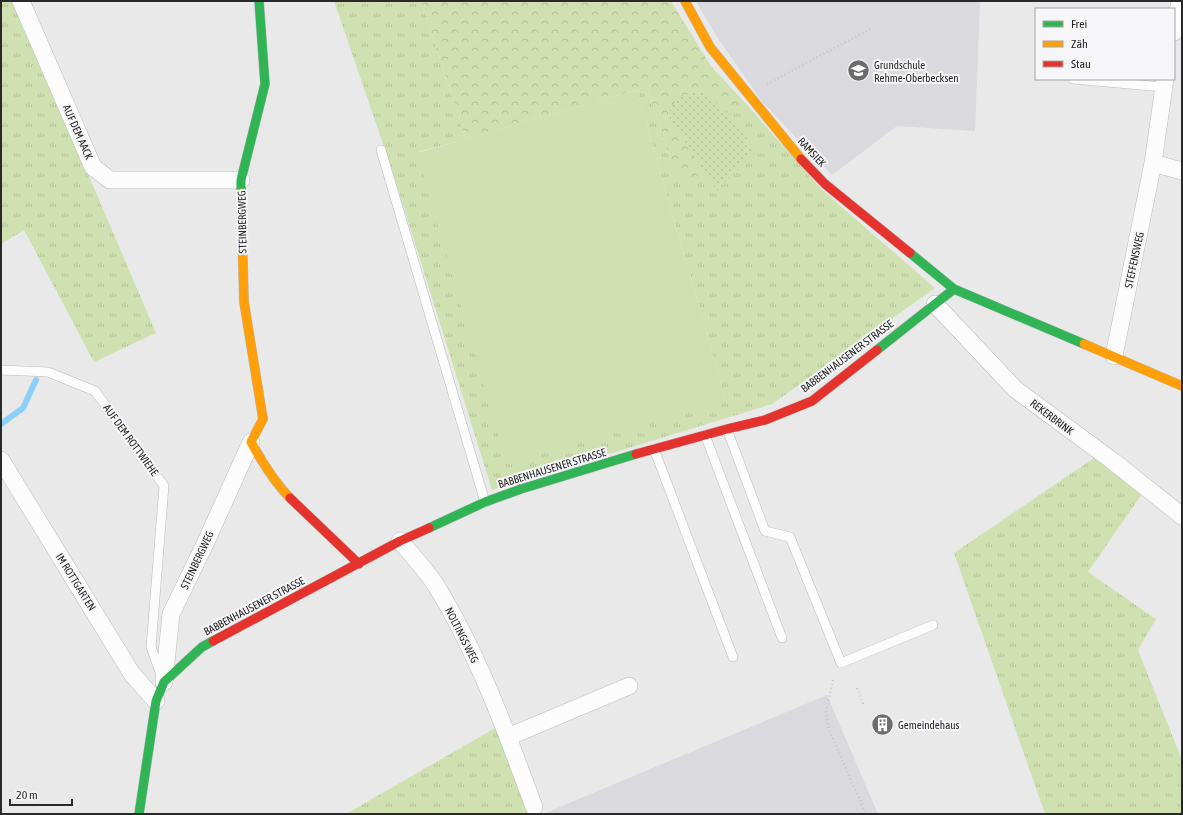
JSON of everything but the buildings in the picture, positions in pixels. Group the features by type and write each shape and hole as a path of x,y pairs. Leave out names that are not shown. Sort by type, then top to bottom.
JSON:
{"street":[{"name":"AUF DEM AACK","path":"21,1 93,167 110,180 241,180"},
{"name":"STEINBERGWEG","path":"164,682 171,614 263,419 244,302 241,180 265,84 259,1"},
{"name":"RAMSIEK","path":"685,1 710,47 800,158 825,184 954,289"},
{"path":"1175,27 1180,1"},
{"name":"STEFFENSWEG","path":"1114,356 1153,164 1164,83"},
{"path":"1153,164 1182,171"},
{"path":"954,289 1182,386"},
{"name":"BABBENHAUSENER STRASSE","path":"139,814 156,701 164,682 202,648 400,541 485,502 521,489 654,449 727,428 765,420 812,401 954,289"},
{"name":"REKERBRINK","path":"935,304 1015,389 1114,462 1182,516"},
{"path":"251,442 263,463 282,490 359,564"},
{"name":"IM ROTTGARTEN","path":"1,460 132,674 156,701"},
{"name":"NOLTINGS WEG","path":"400,541 434,583 467,641 508,737 534,807"},
{"path":"508,737 629,686"}],"lane":[{"name":"STEFFENSWEG","path":"1073,80 1164,83"},
{"path":"381,150 485,502"},
{"name":"AUF DEM ROTTWIEHE","path":"1,370 48,372 95,391 164,486 151,647 164,682"},
{"path":"727,428 765,531 790,537 841,663 933,625"},
{"path":"705,435 782,638"},
{"path":"654,449 733,657"}],"path":[{"path":"748,94 872,28"},
{"path":"833,680 826,711 829,730 866,814"},
{"path":"857,688 864,706"}],"shaded area":[{"name":"Grundschule Rehme-Oberbecksen","path":"696,1 980,1 975,131 897,126 832,175 764,104 717,37"},
{"path":"827,695 878,814 543,814"}],"green space":[{"path":"1,1 29,1 100,160 85,167 156,333 94,362 24,230 1,244"},
{"path":"334,1 421,1 466,139 418,152 726,401 637,90 647,87 673,167 701,166 668,115 705,92 748,106 822,190 935,288 772,404 492,490 394,176"},
{"path":"421,1 671,1 711,66 748,106 730,115 705,92 668,115 701,166 700,173 697,177 684,177 673,167 647,87 466,139"},
{"path":"637,90 726,401 507,464 417,153"},
{"path":"705,92 730,115 756,151 717,191 668,115 674,104 682,97 692,93"},
{"path":"1094,458 1142,494 1088,572 1156,619 1138,650 1182,760 1182,814 1045,814 954,553"},
{"path":"497,727 533,814 346,814 358,807"}],"waterway":[{"path":"1,424 23,408 36,380"}],"traffic: fast":[{"path":"241,193 241,180 265,84 259,1"},
{"path":"910,253 954,289 1084,344"},
{"path":"877,350 954,289"},
{"path":"429,528 485,502 521,489 636,454"},
{"path":"139,814 156,701 164,682 202,647 213,641"}],"traffic: slow":[{"path":"685,1 710,47 801,159"},
{"path":"241,193 244,302 263,419 251,442 269,472 290,498"},
{"path":"1084,344 1182,386"}],"traffic: jam":[{"path":"801,159 825,184 910,253"},
{"path":"636,454 765,420 812,401 877,350"},
{"path":"290,498 359,564"},
{"path":"213,641 400,541 429,528"}],"place":[{"name":"Grundschule Rehme-Oberbecksen","path":"859,71"},
{"name":"Gemeindehaus","path":"883,725"}]}
